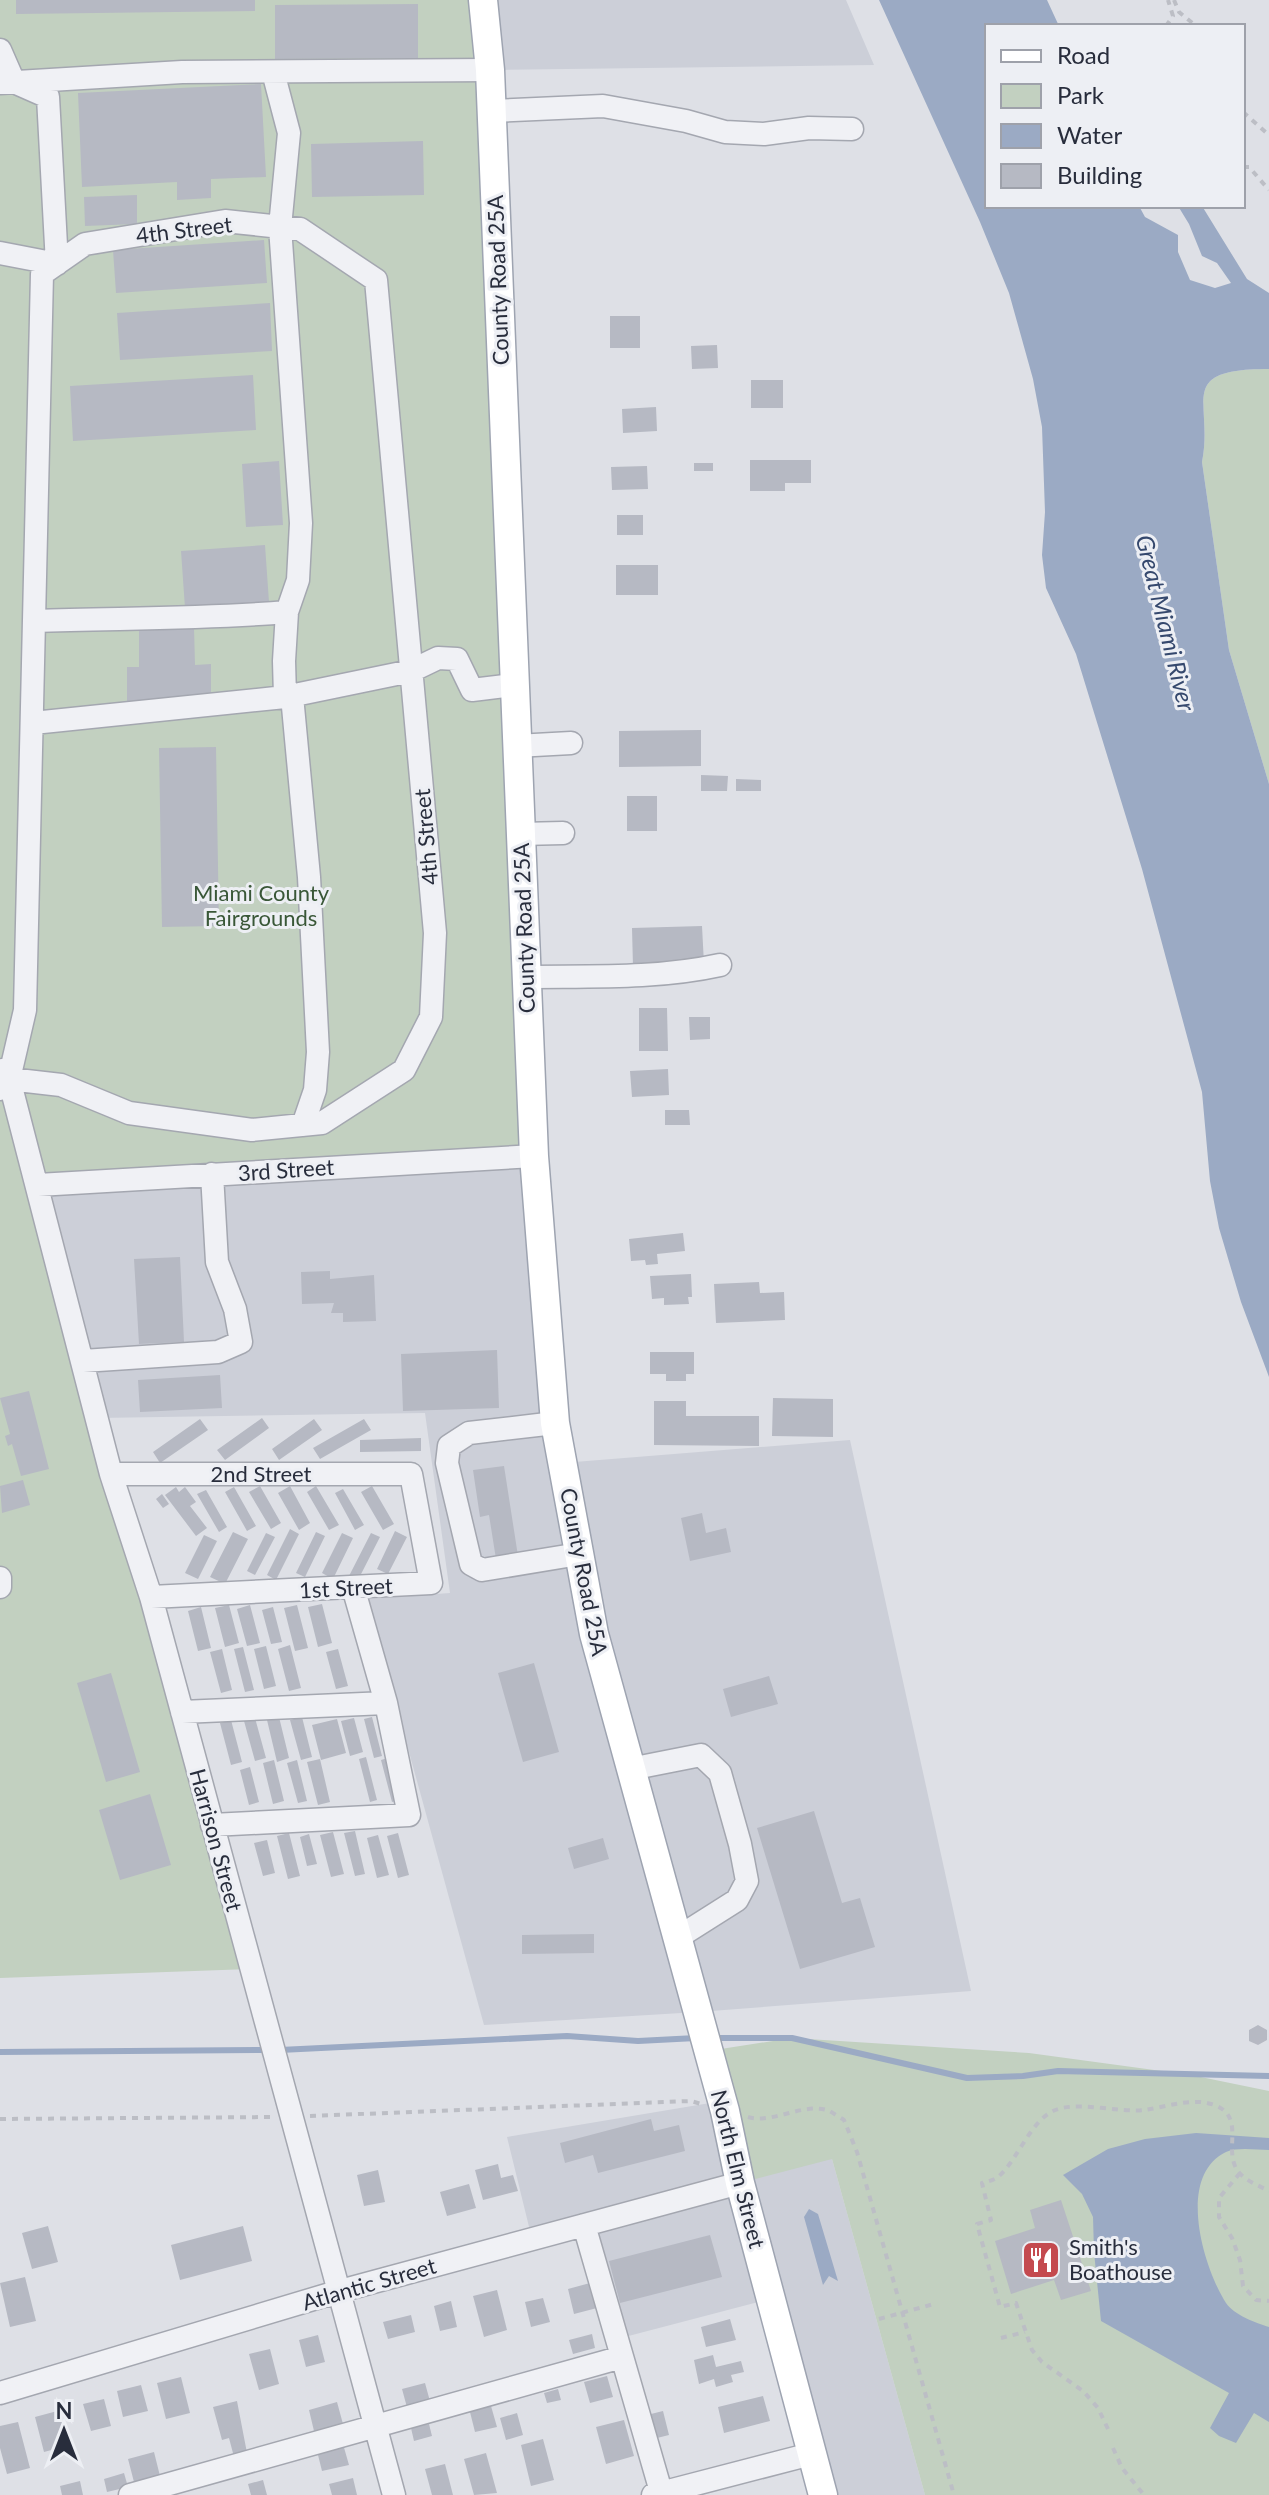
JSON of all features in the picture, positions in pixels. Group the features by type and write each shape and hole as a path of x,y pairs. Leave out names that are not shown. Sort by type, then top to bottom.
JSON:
{"main road":[{"name":"County Road 25A","path":"483,0 492,111 534,1156 555,1423 594,1634 651,1844"},
{"name":"North Elm Street","path":"651,1844 725,2111 740,2183 823,2495"}],"street":[{"path":"0,50 7,82"},
{"path":"7,82 182,72 490,70"},
{"path":"57,264 42,274 25,1010 3,1078 61,1085 129,1113 252,1130 303,1125 315,1090 318,1052 309,877 284,661 287,612 298,580 301,523 280,227 289,133 273,72"},
{"path":"7,82 48,97 57,264"},
{"path":"492,111 603,106 686,121 725,132 764,134 809,128 852,129"},
{"name":"4th Street","path":"57,264 85,244 225,221 300,229 376,280 435,933 431,1017 404,1070 322,1123 303,1125"},
{"path":"0,253 57,264"},
{"path":"35,621 214,618 287,612"},
{"path":"33,723 288,697 411,671 438,658 457,659 472,690 513,685"},
{"path":"516,746 571,743"},
{"path":"520,834 563,833"},
{"path":"526,977 648,974 720,965"},
{"name":"Harrison Street","path":"3,1078 38,1185 111,1474 151,1597 394,2495"},
{"name":"3rd Street","path":"38,1185 534,1156"},
{"path":"83,1361 218,1352 241,1342 235,1309 217,1262 212,1174"},
{"path":"555,1423 469,1433 449,1446 447,1463 471,1564 482,1570 579,1554"},
{"name":"2nd Street","path":"111,1474 411,1474"},
{"name":"1st Street","path":"151,1597 431,1583 411,1474"},
{"path":"0,1578 0,1587"},
{"path":"212,1825 409,1815 386,1703 353,1587"},
{"path":"182,1712 386,1703"},
{"path":"630,1769 701,1755 720,1773 740,1844 747,1881 737,1900 677,1938"},
{"name":"Atlantic Street","path":"0,2393 340,2291 740,2183"},
{"path":"584,2225 659,2494 811,2454"},
{"path":"130,2495 622,2357"}],"path":[{"path":"1167,24 1173,16 1168,0"},
{"path":"1174,0 1179,12 1194,24"},
{"path":"1245,114 1269,135"},
{"path":"1245,167 1249,167 1269,190"},
{"path":"0,2119 292,2117 691,2101 758,2120 793,2111 825,2109 844,2120 857,2152 954,2495"},
{"path":"1108,2429 1098,2408 1083,2391 1042,2362 1032,2350 1016,2303 1000,2307 977,2224 991,2220 982,2183 997,2178 1037,2126 1053,2111 1142,2110 1200,2102 1218,2106 1229,2117 1233,2127 1235,2166 1246,2179 1269,2191"},
{"path":"1240,2173 1219,2198 1219,2217 1232,2238 1240,2260 1243,2286 1256,2300 1269,2301"},
{"path":"879,2319 934,2304"},
{"path":"1001,2338 1025,2332"},
{"path":"1113,2448 1122,2468 1144,2495"}],"shaded area":[{"path":"483,0 846,0 874,65 490,70"},
{"path":"534,1156 562,1463 850,1440 971,1991 484,2025 367,1599 450,1593 425,1413 98,1418 38,1185"},
{"path":"722,2101 832,2159 925,2495 823,2495 770,2299 617,2339 584,2226 532,2239 507,2137"}],"green space":[{"name":"Miami County Fairgrounds","path":"0,0 483,0 534,1156 39,1185 250,1969 0,1978"},
{"path":"1269,369 1269,784 1229,650 1202,462 1204,393 1209,382 1220,375 1239,370"},
{"path":"792,2038 1029,2053 1191,2075 1269,2091 1269,2495 925,2495 832,2159 740,2183 708,2051"}],"water":[{"name":"Great Miami River","path":"879,0 1047,0 1058,24 985,24 985,208 1140,208 1145,217 1178,235 1178,252 1190,280 1215,288 1231,283 1217,263 1202,256 1179,208 1203,208 1247,279 1269,293 1269,369 1239,370 1220,375 1209,382 1204,393 1202,462 1229,650 1269,784 1269,1377 1241,1302 1219,1228 1210,1181 1202,1092 1142,869 1076,654 1046,588 1042,555 1045,512 1042,427 1033,379 1009,293"},
{"path":"1196,2133 1269,2138 1269,2150 1231,2150 1211,2164 1202,2181 1198,2201 1199,2223 1209,2268 1226,2303 1240,2315 1269,2327 1269,2422 1254,2413 1236,2443 1219,2436 1210,2428 1229,2393 1101,2321 1093,2217 1082,2194 1063,2175 1108,2149 1145,2139"},
{"path":"809,2209 818,2214 838,2281 829,2276 823,2285 804,2217"}],"building":[{"path":"16,0 255,0 255,11 16,14"},
{"path":"418,4 418,58 275,59 275,5"},
{"path":"261,84 266,177 211,179 211,198 177,200 177,182 82,187 78,93"},
{"path":"423,141 424,195 312,197 311,144"},
{"path":"137,195 137,224 85,226 84,197"},
{"path":"264,240 267,283 116,293 113,250"},
{"path":"270,303 272,351 120,360 117,313"},
{"path":"610,316 640,316 640,348 610,348"},
{"path":"717,345 718,368 692,369 691,346"},
{"path":"253,375 256,430 73,441 70,386"},
{"path":"751,380 783,380 783,408 751,408"},
{"path":"656,407 657,431 623,433 622,409"},
{"path":"750,460 811,460 811,483 785,483 785,491 750,491"},
{"path":"279,461 283,525 246,527 242,464"},
{"path":"694,463 713,463 713,471 694,471"},
{"path":"647,466 648,489 612,490 611,467"},
{"path":"617,515 643,515 643,535 617,535"},
{"path":"265,545 269,602 185,608 181,551"},
{"path":"616,565 658,565 658,595 616,595"},
{"path":"194,628 195,665 211,664 211,699 127,701 127,667 139,667 139,630"},
{"path":"701,730 701,766 619,767 619,731"},
{"path":"216,747 219,926 162,927 159,748"},
{"path":"701,775 728,776 727,791 701,791"},
{"path":"736,779 761,780 761,791 736,791"},
{"path":"627,796 657,796 657,831 627,831"},
{"path":"702,926 704,964 633,967 632,928"},
{"path":"639,1008 667,1008 668,1051 639,1051"},
{"path":"689,1017 710,1017 710,1039 690,1040"},
{"path":"668,1069 669,1095 632,1097 630,1071"},
{"path":"665,1110 689,1110 690,1125 665,1125"},
{"path":"683,1233 685,1251 657,1254 658,1264 646,1265 645,1260 631,1261 629,1239"},
{"path":"180,1257 184,1342 139,1344 134,1259"},
{"path":"330,1271 330,1279 374,1275 376,1321 343,1322 343,1313 331,1313 334,1303 302,1304 301,1272"},
{"path":"691,1274 692,1297 688,1297 689,1304 664,1305 664,1298 652,1299 650,1276"},
{"path":"759,1282 760,1293 784,1292 785,1320 716,1323 714,1284"},
{"path":"497,1350 499,1408 403,1411 401,1354"},
{"path":"650,1352 694,1352 694,1374 686,1374 686,1381 666,1381 666,1374 650,1374"},
{"path":"220,1375 222,1408 140,1412 138,1380"},
{"path":"29,1391 49,1469 21,1476 12,1444 8,1446 5,1436 10,1434 0,1398"},
{"path":"773,1398 833,1399 833,1437 772,1436"},
{"path":"654,1401 686,1401 686,1416 759,1416 759,1446 654,1445"},
{"path":"262,1418 269,1428 225,1460 217,1450"},
{"path":"200,1419 208,1430 160,1463 153,1452"},
{"path":"314,1419 322,1430 279,1460 272,1449"},
{"path":"364,1419 371,1430 320,1459 313,1448"},
{"path":"421,1438 421,1451 360,1452 360,1440"},
{"path":"504,1466 518,1556 496,1559 489,1515 480,1517 473,1470"},
{"path":"23,1480 30,1505 2,1513 0,1486"},
{"path":"260,1486 281,1523 271,1529 249,1492"},
{"path":"290,1486 310,1523 299,1530 278,1493"},
{"path":"316,1486 339,1525 329,1530 307,1492"},
{"path":"372,1486 394,1524 383,1530 361,1492"},
{"path":"176,1487 179,1492 185,1487 196,1502 190,1506 207,1528 196,1536 165,1495"},
{"path":"234,1487 256,1526 247,1531 225,1492"},
{"path":"343,1489 364,1525 355,1530 335,1493"},
{"path":"206,1490 227,1527 219,1532 197,1494"},
{"path":"162,1494 169,1504 163,1508 156,1499"},
{"path":"702,1513 706,1533 726,1528 731,1552 690,1561 681,1518"},
{"path":"290,1529 299,1534 276,1580 267,1575"},
{"path":"395,1531 407,1537 388,1574 377,1569"},
{"path":"233,1532 248,1539 225,1584 210,1577"},
{"path":"316,1532 325,1536 305,1577 296,1573"},
{"path":"266,1533 275,1537 255,1575 247,1571"},
{"path":"342,1533 353,1538 333,1579 322,1573"},
{"path":"371,1533 380,1537 358,1580 349,1576"},
{"path":"204,1535 217,1541 198,1579 185,1573"},
{"path":"322,1604 332,1643 318,1647 308,1607"},
{"path":"229,1605 239,1643 225,1647 215,1608"},
{"path":"250,1605 260,1643 247,1646 237,1609"},
{"path":"297,1605 308,1648 295,1651 284,1608"},
{"path":"201,1607 211,1648 198,1651 188,1611"},
{"path":"273,1607 282,1642 271,1644 262,1610"},
{"path":"290,1645 301,1688 289,1691 278,1649"},
{"path":"266,1646 276,1686 264,1689 254,1649"},
{"path":"243,1647 254,1690 245,1692 234,1649"},
{"path":"222,1649 232,1690 221,1693 210,1652"},
{"path":"338,1649 348,1686 336,1689 326,1652"},
{"path":"534,1663 559,1752 523,1762 498,1673"},
{"path":"111,1673 140,1772 106,1782 77,1683"},
{"path":"769,1676 778,1704 731,1717 723,1689"},
{"path":"279,1717 289,1758 277,1762 267,1720"},
{"path":"302,1717 312,1757 301,1760 290,1720"},
{"path":"372,1717 382,1756 374,1758 364,1719"},
{"path":"255,1718 266,1758 255,1761 244,1721"},
{"path":"354,1718 363,1752 350,1756 341,1721"},
{"path":"337,1719 346,1753 321,1760 312,1725"},
{"path":"231,1720 242,1762 231,1765 220,1723"},
{"path":"366,1757 377,1800 370,1802 359,1759"},
{"path":"391,1757 402,1799 392,1802 381,1760"},
{"path":"320,1759 330,1802 318,1805 307,1762"},
{"path":"274,1760 284,1801 273,1804 263,1763"},
{"path":"297,1760 307,1801 298,1803 287,1763"},
{"path":"250,1767 259,1802 249,1805 240,1770"},
{"path":"150,1794 171,1865 120,1880 99,1810"},
{"path":"814,1811 842,1903 860,1898 875,1947 800,1969 757,1828"},
{"path":"355,1831 365,1874 355,1876 344,1833"},
{"path":"333,1832 344,1874 331,1877 320,1835"},
{"path":"289,1833 300,1876 288,1879 277,1836"},
{"path":"398,1833 409,1875 398,1878 387,1836"},
{"path":"309,1834 317,1864 307,1866 300,1837"},
{"path":"378,1835 389,1875 377,1878 367,1838"},
{"path":"603,1838 609,1859 574,1869 568,1848"},
{"path":"267,1840 275,1873 263,1876 254,1843"},
{"path":"594,1934 594,1953 522,1954 522,1935"},
{"path":"1258,2025 1267,2030 1267,2040 1258,2045 1249,2041 1249,2030"},
{"path":"651,2119 654,2131 679,2125 685,2151 598,2173 593,2155 565,2163 560,2143"},
{"path":"498,2164 501,2178 513,2175 518,2191 483,2200 475,2170"},
{"path":"378,2170 385,2202 364,2206 357,2175"},
{"path":"469,2184 476,2208 447,2216 440,2192"},
{"name":"Smith's Boathouse","path":"1061,2200 1091,2291 1061,2300 1054,2280 1011,2294 995,2241 1035,2228 1030,2210"},
{"path":"48,2226 58,2262 32,2269 22,2233"},
{"path":"243,2226 252,2261 180,2280 171,2245"},
{"path":"710,2235 722,2277 620,2303 609,2261"},
{"path":"25,2277 36,2321 10,2327 0,2283"},
{"path":"590,2283 597,2308 574,2314 568,2289"},
{"path":"497,2290 507,2330 484,2337 473,2296"},
{"path":"543,2298 550,2322 531,2327 525,2302"},
{"path":"451,2301 457,2327 440,2331 434,2306"},
{"path":"411,2315 415,2332 388,2339 383,2322"},
{"path":"730,2319 736,2340 706,2347 701,2327"},
{"path":"592,2334 595,2348 573,2354 569,2340"},
{"path":"318,2335 325,2362 306,2367 299,2340"},
{"path":"270,2349 279,2384 259,2390 249,2354"},
{"path":"713,2355 716,2367 741,2361 744,2372 731,2375 733,2382 716,2387 714,2379 699,2384 694,2360"},
{"path":"607,2376 613,2397 590,2403 584,2382"},
{"path":"181,2377 190,2413 166,2419 157,2383"},
{"path":"425,2383 431,2405 408,2411 402,2389"},
{"path":"141,2385 148,2411 123,2417 117,2391"},
{"path":"558,2389 561,2400 547,2403 544,2393"},
{"path":"763,2396 770,2421 724,2433 718,2407"},
{"path":"104,2399 111,2426 91,2431 83,2404"},
{"path":"237,2401 247,2453 234,2457 229,2438 222,2440 213,2407"},
{"path":"337,2402 343,2424 314,2431 309,2410"},
{"path":"491,2406 497,2427 475,2432 470,2412"},
{"path":"61,2410 70,2445 44,2452 35,2417"},
{"path":"663,2411 669,2435 653,2439 647,2415"},
{"path":"517,2413 523,2435 506,2440 500,2418"},
{"path":"624,2420 634,2456 606,2464 596,2427"},
{"path":"18,2422 30,2468 7,2474 0,2448 0,2426"},
{"path":"429,2424 432,2436 414,2441 411,2428"},
{"path":"543,2439 554,2480 531,2486 521,2445"},
{"path":"343,2444 349,2465 322,2471 317,2451"},
{"path":"154,2452 160,2476 134,2482 128,2459"},
{"path":"486,2453 497,2493 474,2495 464,2459"},
{"path":"445,2464 453,2495 432,2495 425,2469"},
{"path":"124,2473 128,2487 107,2492 104,2479"},
{"path":"353,2478 357,2495 332,2495 329,2484"},
{"path":"263,2480 267,2495 251,2495 248,2484"},
{"path":"80,2481 83,2495 62,2495 60,2486"}],"waterway":[{"path":"280,2050 567,2036 638,2041 696,2038"},
{"path":"711,2038 792,2038 967,2078 1058,2071 1269,2076"},
{"path":"0,2052 268,2050"}],"place":[{"name":"Smith's Boathouse","path":"1041,2260"}]}
